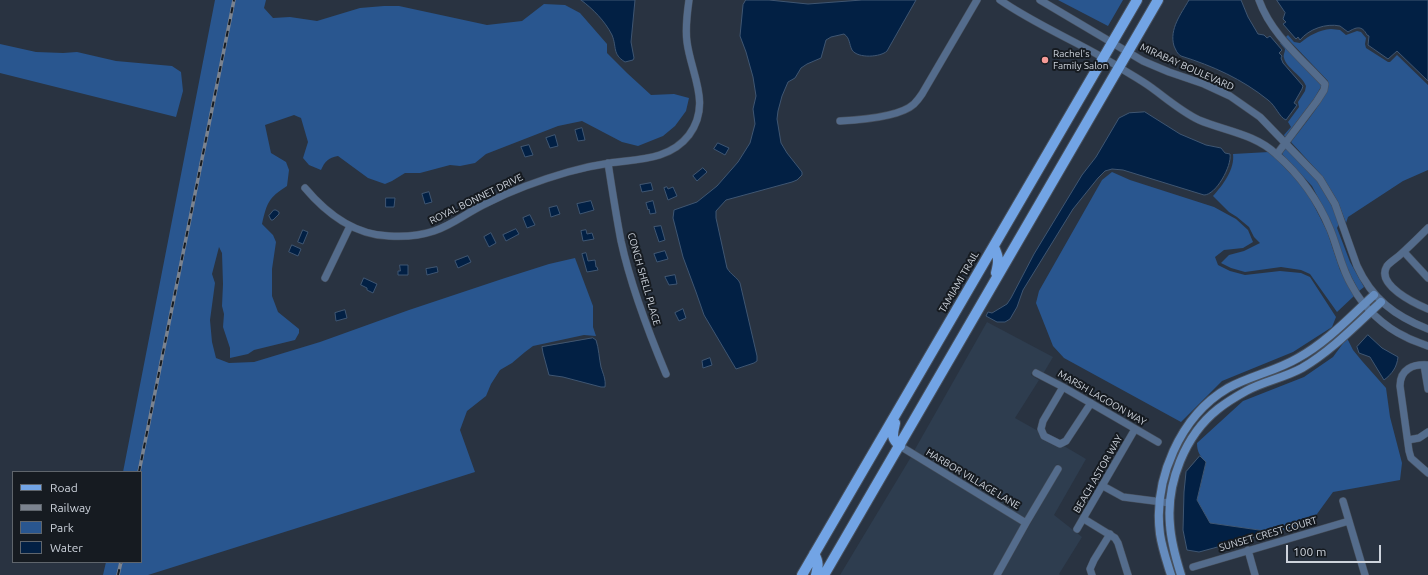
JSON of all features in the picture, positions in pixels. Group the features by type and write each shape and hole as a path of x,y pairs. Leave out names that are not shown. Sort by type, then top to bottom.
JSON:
{"main road":[{"name":"TAMIAMI TRAIL","path":"802,575 1137,0"},
{"path":"824,575 1158,0"},
{"path":"994,247 999,263 994,283"},
{"path":"897,413 892,435 894,441 900,446"},
{"path":"814,554 818,560 816,575"}],"street":[{"name":"ROYAL BONNET DRIVE","path":"305,188 329,213 350,226 387,236 417,235 434,231 448,225 486,203 530,184 570,171 608,163 650,158 664,154 676,148 690,134 699,112 700,100 698,84 686,41 689,0"},
{"path":"840,121 867,120 904,110 914,104 922,94 977,0"},
{"path":"1000,0 1018,13 1119,67 1199,120 1237,132 1264,144 1277,154 1309,188 1322,210 1343,268 1352,286 1364,304 1371,312 1404,337 1428,346"},
{"name":"MIRABAY BOULEVARD","path":"1040,0 1143,61 1204,84 1230,96 1260,117 1286,142 1320,179 1331,198 1342,223 1357,266 1374,295 1395,313 1413,324 1428,330"},
{"path":"1259,0 1273,27 1325,84 1324,90 1317,101 1277,154"},
{"name":"CONCH SHELL PLACE","path":"608,163 621,242 632,283 650,336 666,374"},
{"path":"324,278 350,226"},
{"path":"1428,228 1404,252 1387,266 1385,270 1385,277 1403,298 1428,309"},
{"path":"1404,252 1428,278"},
{"path":"1171,575 1160,534 1160,502 1165,472 1172,453 1182,435 1212,399 1243,381 1284,365 1313,349 1374,295"},
{"path":"1181,575 1172,541 1170,503 1175,476 1189,444 1201,426 1217,409 1248,390 1288,375 1302,368 1331,347 1381,302"},
{"path":"1428,389 1426,365 1408,369 1400,378 1411,458 1428,473"},
{"name":"MARSH LAGOON WAY","path":"1036,373 1158,442"},
{"path":"1063,387 1043,421 1041,429 1044,436 1060,444 1066,441 1091,403"},
{"name":"BEACH ASTOR WAY","path":"1077,529 1135,429"},
{"path":"1408,440 1419,438 1428,432"},
{"name":"HARBOR VILLAGE LANE","path":"900,446 1026,523"},
{"path":"997,575 1058,469"},
{"path":"1103,486 1123,497 1170,503"},
{"path":"1343,501 1365,575"},
{"path":"1084,518 1115,538 1128,575"},
{"name":"SUNSET CREST COURT","path":"1193,567 1349,521"},
{"path":"1092,575 1090,568 1110,534"},
{"path":"1248,550 1255,575"}],"shaded area":[{"path":"987,322 1053,357 1043,374 1034,369 1031,375 1039,380 1015,418 1038,431 1043,439 1058,447 1064,446 1086,459 1054,515 1082,537 1059,574 1060,575 1001,575 1062,468 1057,464 1025,518 914,451"},
{"path":"911,457 1022,524 993,575 840,575"}],"green space":[{"path":"215,0 266,0 264,8 273,18 290,17 317,21 360,8 399,6 487,25 522,21 544,4 565,5 580,13 607,44 607,53 651,95 674,94 689,98 686,111 675,126 663,136 638,146 622,142 582,121 558,126 486,154 475,163 460,166 450,165 420,173 405,173 385,184 368,178 338,156 327,160 321,170 309,165 303,158 308,142 301,118 294,115 265,125 271,153 286,162 289,170 287,186 276,194 269,202 262,224 273,235 276,242 272,269 272,296 278,312 299,329 299,333 295,340 254,350 248,354 230,358 230,348 223,327 222,253 219,247 212,274 215,283 210,320 212,342 216,358 229,363 254,362 320,342 505,278 549,264 575,258 593,306 593,327 596,336 584,335 533,346 512,363 500,370 491,384 486,396 467,411 460,430 475,472 148,575 103,575 106,563 142,563 142,471 123,471"},
{"path":"1058,0 1123,0 1108,26"},
{"path":"1322,30 1340,30 1346,35 1357,31 1361,32 1366,38 1366,48 1388,62 1390,62 1397,55 1428,85 1428,170 1403,181 1348,217 1346,223 1338,202 1323,177 1291,142 1320,103 1328,87 1328,81 1286,37 1288,35 1294,42 1300,43 1315,33"},
{"path":"1281,42 1322,85 1314,99 1285,137 1284,135 1291,127 1288,122 1299,107 1298,102 1305,91 1306,86 1301,78 1285,62 1285,49 1280,43"},
{"path":"0,44 36,52 77,52 116,61 172,66 181,72 183,91 176,117 0,73"},
{"path":"1286,148 1318,182 1332,206 1339,224 1337,228 1350,262 1364,287 1359,291 1346,267 1333,229 1312,186 1282,154"},
{"path":"1269,152 1306,190 1327,231 1340,270 1354,296 1337,312 1310,274 1301,270 1281,267 1245,272 1221,263 1229,255 1244,251 1260,243 1254,237 1249,227 1229,212 1213,196 1221,187 1230,171 1233,154"},
{"path":"1112,172 1130,180 1214,207 1236,219 1248,230 1253,242 1243,248 1224,250 1215,257 1218,265 1230,271 1245,275 1280,271 1301,273 1310,277 1336,317 1332,327 1293,352 1222,381 1181,422 1064,358 1053,346 1036,303 1039,291 1102,180"},
{"path":"1347,338 1353,350 1386,388 1390,417 1402,463 1400,480 1333,492 1309,525 1273,532 1210,524 1197,500 1206,462 1199,454 1197,443 1243,401 1304,377 1333,357"}],"water":[{"path":"581,0 635,0 631,42 634,58 633,60 625,62 618,56 612,35 606,25 594,11"},
{"path":"746,0 769,0 808,4 862,0 916,0 887,51 880,55 864,56 855,53 844,34 831,37 826,40 821,58 801,68 795,78 788,82 778,111 777,119 781,143 802,172 802,175 797,180 792,182 726,200 716,211 716,218 727,268 740,283 757,356 757,361 754,363 736,369 704,315 683,257 673,218 674,210 697,202 717,186 738,162 750,143 755,124 753,109 756,96 753,77 740,36 743,5"},
{"path":"1189,0 1241,0 1248,17 1258,34 1264,35 1267,38 1270,36 1282,50 1279,53 1282,56 1281,58 1283,63 1303,86 1294,103 1297,105 1286,120 1281,116 1271,102 1258,92 1227,74 1181,56 1178,53 1174,46 1173,40 1174,28 1179,16"},
{"path":"1277,0 1428,0 1428,81 1397,51 1388,59 1368,45 1369,36 1361,28 1356,28 1348,32 1340,26 1329,25 1313,30 1300,40 1298,37 1296,39 1283,24 1286,22 1283,19 1285,13"},
{"path":"1145,112 1180,134 1206,145 1221,148 1225,153 1230,154 1226,172 1218,185 1209,194 1204,195 1123,170 1112,169 1105,171 1073,209 1023,290 1017,307 1010,319 1005,322 997,322 986,316 988,312 992,313 1007,304 1034,254 1119,118 1129,113"},
{"path":"582,128 585,140 578,141 575,130"},
{"path":"555,135 558,146 550,148 546,138"},
{"path":"718,143 729,148 725,155 714,149"},
{"path":"529,145 533,155 525,157 521,147"},
{"path":"703,168 707,172 697,181 693,176"},
{"path":"651,183 653,190 642,192 640,185"},
{"path":"667,187 668,189 673,187 677,196 668,200 664,188"},
{"path":"429,192 432,202 425,204 422,194"},
{"path":"386,198 395,198 394,207 386,207"},
{"path":"591,201 594,210 580,214 577,204"},
{"path":"653,201 656,213 650,214 646,203"},
{"path":"557,206 560,214 551,217 549,208"},
{"path":"274,210 279,212 279,214 271,220 269,216"},
{"path":"530,215 535,225 527,228 523,218"},
{"path":"661,226 665,240 659,242 654,227"},
{"path":"516,229 519,234 506,241 503,235"},
{"path":"303,230 308,232 303,244 298,242"},
{"path":"586,230 587,234 592,233 594,239 583,241 581,231"},
{"path":"491,233 496,243 489,247 484,237"},
{"path":"292,245 301,249 298,256 289,252"},
{"path":"665,251 668,259 657,262 654,254"},
{"path":"586,253 588,261 595,260 598,270 587,272 582,254"},
{"path":"468,256 471,262 458,268 455,261"},
{"path":"400,265 408,265 408,275 398,275"},
{"path":"437,267 438,272 427,275 426,269"},
{"path":"675,275 677,284 669,285 665,277"},
{"path":"364,278 377,284 373,293 361,285"},
{"path":"683,309 686,318 679,321 675,313"},
{"path":"345,310 347,318 336,321 335,313"},
{"path":"1368,335 1382,348 1398,357 1394,370 1384,380 1370,357 1359,353 1357,347"},
{"path":"593,338 597,343 601,367 605,379 605,387 549,375 542,347"},
{"path":"710,358 712,365 703,368 702,361"},
{"path":"1200,456 1206,462 1197,500 1210,523 1273,532 1199,552 1187,550 1183,530 1186,472"}],"railway":[{"path":"139,471 234,0"},
{"path":"118,575 121,563"}],"place":[{"name":"Rachel's Family Salon","path":"1045,60"}]}
